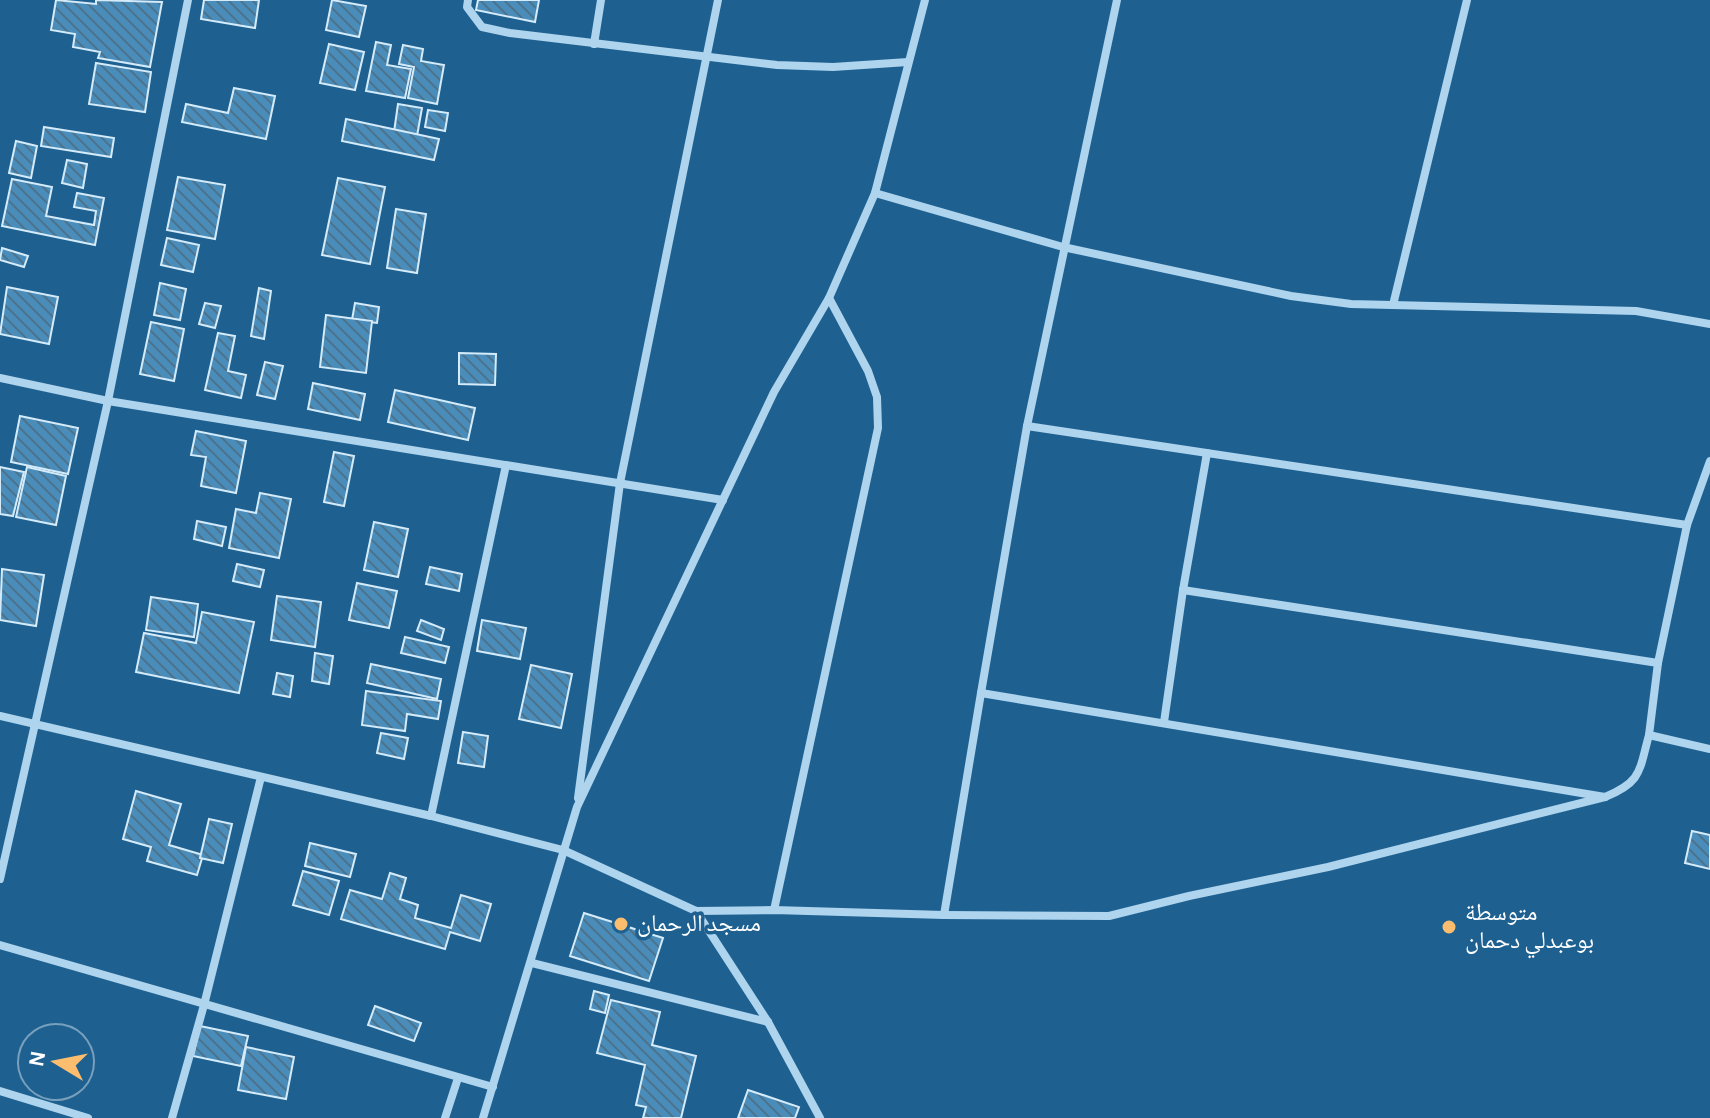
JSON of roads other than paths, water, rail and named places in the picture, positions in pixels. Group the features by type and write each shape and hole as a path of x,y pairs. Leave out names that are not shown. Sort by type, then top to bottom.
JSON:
{"street":[{"path":"0,879 108,401 188,0"},
{"path":"468,0 467,7 482,27 594,44 777,65 833,67 908,62"},
{"path":"594,44 601,0"},
{"path":"577,807 620,483 718,0"},
{"path":"483,1118 577,807 774,392 829,298 875,193 925,0"},
{"path":"944,915 1027,426 1117,0"},
{"path":"1393,305 1467,0"},
{"path":"875,193 1063,247 1291,296 1351,304 1636,311 1710,324"},
{"path":"774,910 878,428 877,397 868,371 829,298"},
{"path":"0,378 108,401 723,500"},
{"path":"1027,426 1687,525"},
{"path":"1164,722 1207,453"},
{"path":"0,716 431,816 563,850 696,911 1109,916 1328,867 1605,797 1628,788 1634,782 1649,735 1658,663 1687,525 1710,461"},
{"path":"431,816 506,465"},
{"path":"1183,590 1658,663"},
{"path":"981,693 1605,797"},
{"path":"1649,735 1710,749"},
{"path":"172,1118 204,1005 261,777"},
{"path":"696,911 768,1022 820,1118"},
{"path":"0,945 493,1087"},
{"path":"532,963 768,1022"},
{"path":"445,1118 458,1078"},
{"path":"0,1091 88,1118"}],"place":[{"name":"مسجد الرحمان","path":"621,924"},
{"name":"متوسطة بوعبدلي دحمان","path":"1449,927"}]}
